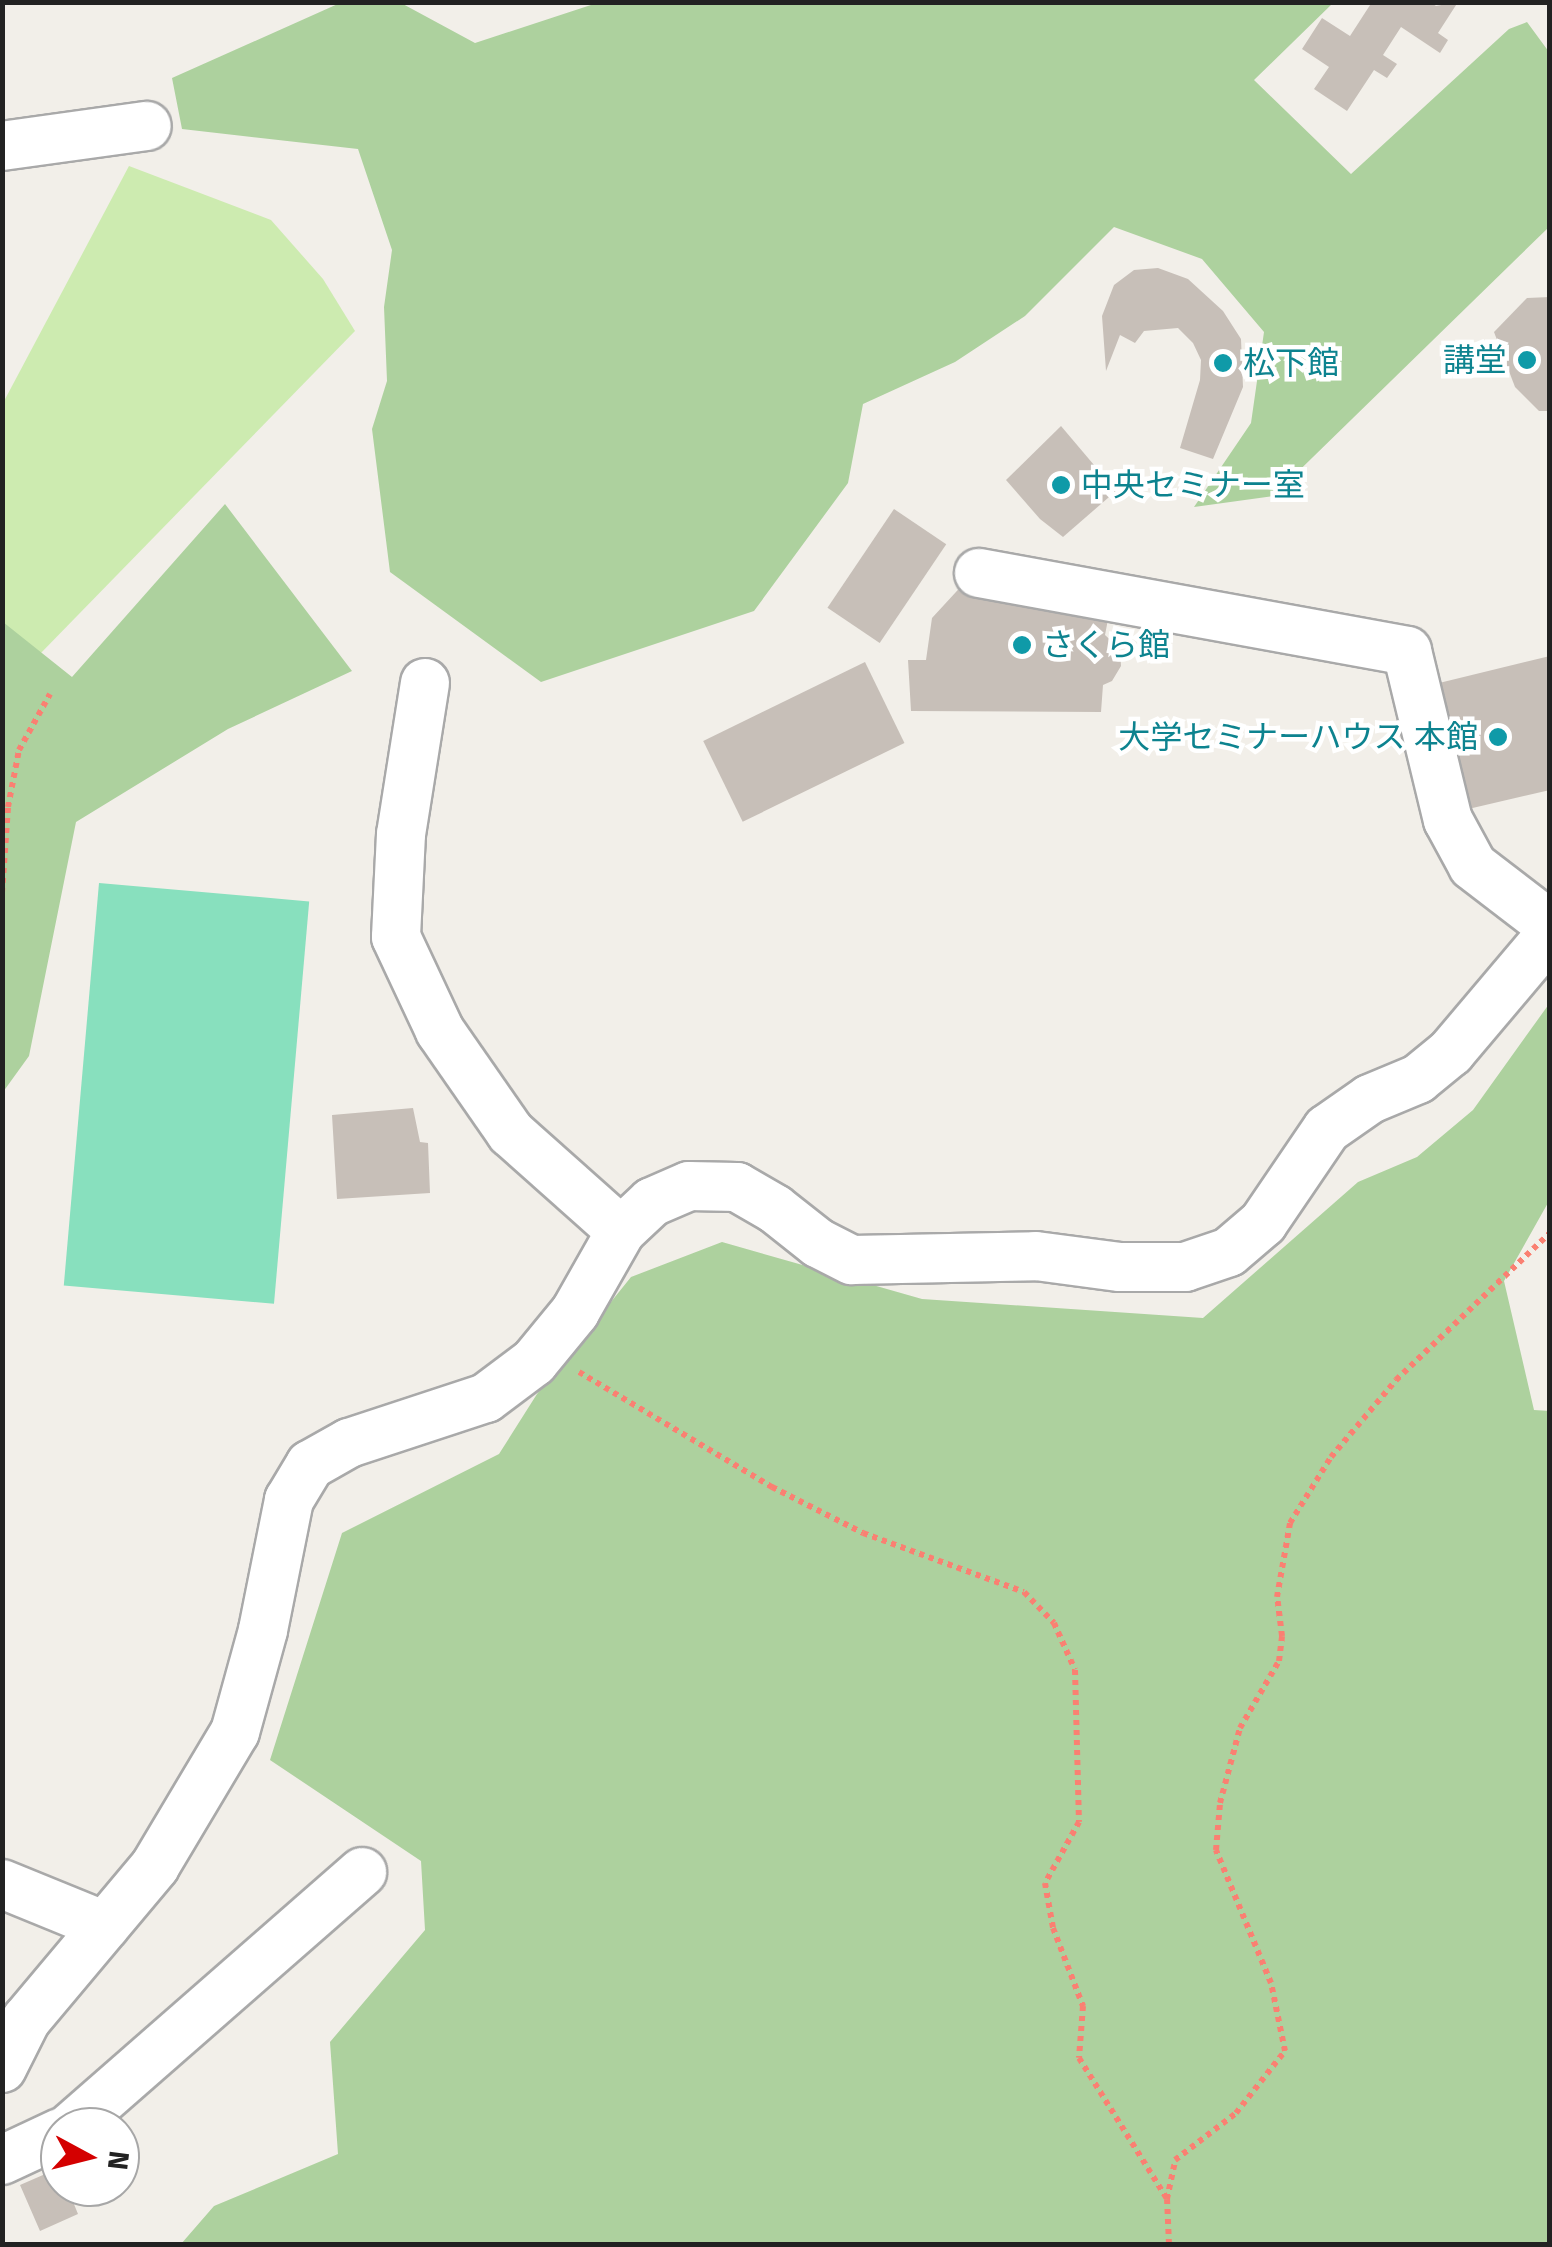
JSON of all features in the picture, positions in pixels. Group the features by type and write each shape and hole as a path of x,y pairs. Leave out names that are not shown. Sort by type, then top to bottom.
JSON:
{"street":[{"path":"2,146 147,126"},
{"path":"979,574 1407,651 1448,820 1473,866 1550,924"},
{"path":"425,684 401,834 396,937 440,1031 511,1134 621,1232"},
{"path":"2,2068 26,2020 155,1866 235,1732 263,1630 289,1500 310,1465 349,1443 486,1398 545,1348 575,1312 621,1232 652,1202 689,1186 737,1187 776,1209 818,1244 852,1260 1036,1256 1120,1267 1185,1267 1230,1252 1264,1223 1327,1130 1370,1099 1418,1080 1451,1052 1550,935"},
{"path":"94,2107 362,1872"},
{"path":"2,1884 105,1926"},
{"path":"2,2160 40,2142"}],"path":[{"path":"2,893 8,807 20,750 50,694"},
{"path":"1169,2244 1167,2199 1175,2160 1236,2113 1285,2051 1271,1983 1216,1850 1220,1804 1240,1728 1279,1660 1282,1636 1277,1597 1290,1523 1330,1458 1396,1380 1550,1233"},
{"path":"545,1348 588,1379 772,1488 863,1533 1024,1592 1054,1623 1074,1670 1079,1822 1045,1883 1054,1928 1083,2006 1079,2058 1167,2199"}],"green space":[{"path":"340,3 401,3 475,43 597,3 1333,3 1254,80 1351,174 1509,29 1527,22 1549,52 1549,227 1273,496 1194,507 1251,423 1264,332 1202,259 1114,227 1025,316 955,362 863,404 848,483 754,611 541,682 390,572 372,429 387,381 384,307 392,250 358,149 182,129 172,78"},
{"path":"129,166 271,220 323,279 355,331 38,656 3,626 3,403"},
{"path":"225,504 352,671 228,729 76,822 29,1056 3,1092 3,622 72,677"},
{"path":"99,883 309,901 274,1304 64,1285"},
{"path":"1549,1004 1549,1201 1504,1281 1534,1410 1550,1411 1549,2244 181,2244 214,2206 338,2154 330,2042 425,1930 421,1861 270,1760 342,1533 499,1454 537,1394 631,1277 722,1242 922,1299 1203,1318 1358,1182 1417,1157 1473,1110"}],"building":[{"path":"1372,2 1430,2 1436,6 1458,2 1438,33 1448,40 1440,53 1401,27 1383,55 1397,64 1387,78 1374,70 1347,111 1314,89 1329,67 1302,49 1322,18 1350,36"},
{"name":"松下館","path":"1158,268 1188,279 1223,311 1241,339 1243,387 1213,459 1180,448 1200,380 1201,360 1193,343 1178,328 1144,331 1135,343 1120,335 1106,371 1102,316 1114,285 1134,270"},
{"name":"講堂","path":"1550,297 1550,411 1539,411 1515,387 1494,332 1527,298"},
{"name":"中央セミナー室","path":"1061,426 1116,491 1063,537 1040,519 1006,480"},
{"path":"894,509 946,544 880,643 827,608"},
{"name":"さくら館","path":"967,580 1110,609 1105,635 1120,649 1121,666 1112,681 1103,685 1101,712 911,711 908,660 926,660 932,618"},
{"name":"大学セミナーハウス 本館","path":"1550,656 1550,790 1464,810 1435,684"},
{"path":"865,662 904,743 743,822 703,741"},
{"path":"413,1108 420,1142 428,1143 430,1193 337,1199 332,1115"},
{"path":"40,2176 40,2207 75,2207 78,2214 40,2231 20,2185"}],"place":[{"name":"講堂","path":"1527,360"},
{"name":"松下館","path":"1223,363"},
{"name":"中央セミナー室","path":"1061,485"},
{"name":"さくら館","path":"1022,645"},
{"name":"大学セミナーハウス 本館","path":"1498,737"}]}
